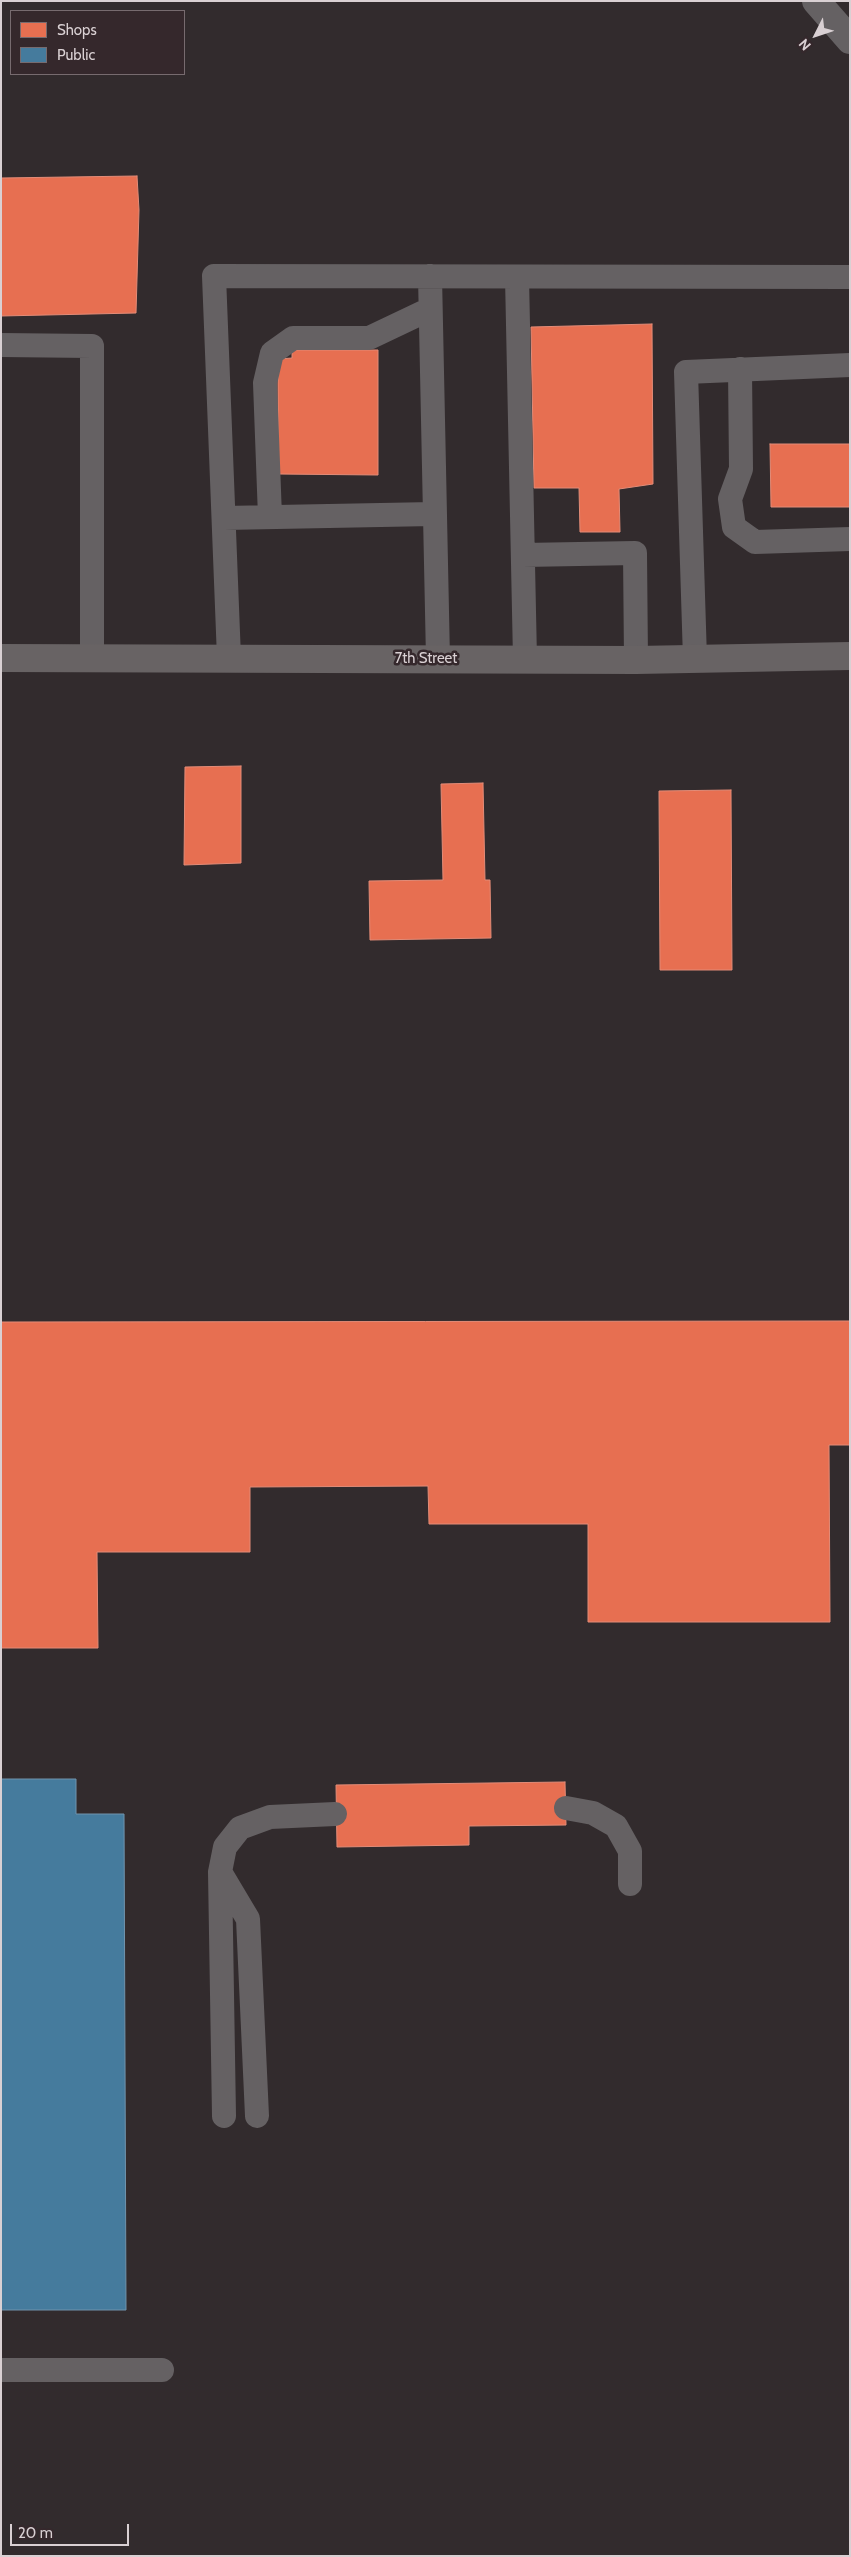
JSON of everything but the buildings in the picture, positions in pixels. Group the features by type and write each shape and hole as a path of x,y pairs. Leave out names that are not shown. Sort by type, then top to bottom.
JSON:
{"main road":[{"name":"7th Street","path":"1,658 636,660 850,656"}],"street":[{"path":"816,1 850,40"}],"lane":[{"path":"229,658 214,276 850,277"},
{"path":"430,276 433,514 438,659"},
{"path":"517,277 525,659"},
{"path":"270,517 265,383 272,353 293,338 369,338 430,309"},
{"path":"1,345 92,346 92,658"},
{"path":"695,659 686,372 850,365"},
{"path":"740,370 742,469 730,499 734,528 756,542 850,539"},
{"path":"224,518 433,514"},
{"path":"523,555 635,553 636,660"},
{"path":"566,1808 593,1813 616,1826 630,1851 630,1884"},
{"path":"224,2116 220,1872 226,1847 240,1828 270,1817 335,1814"},
{"path":"220,1872 248,1918 258,2116"},
{"path":"1,2370 162,2370"}]}
